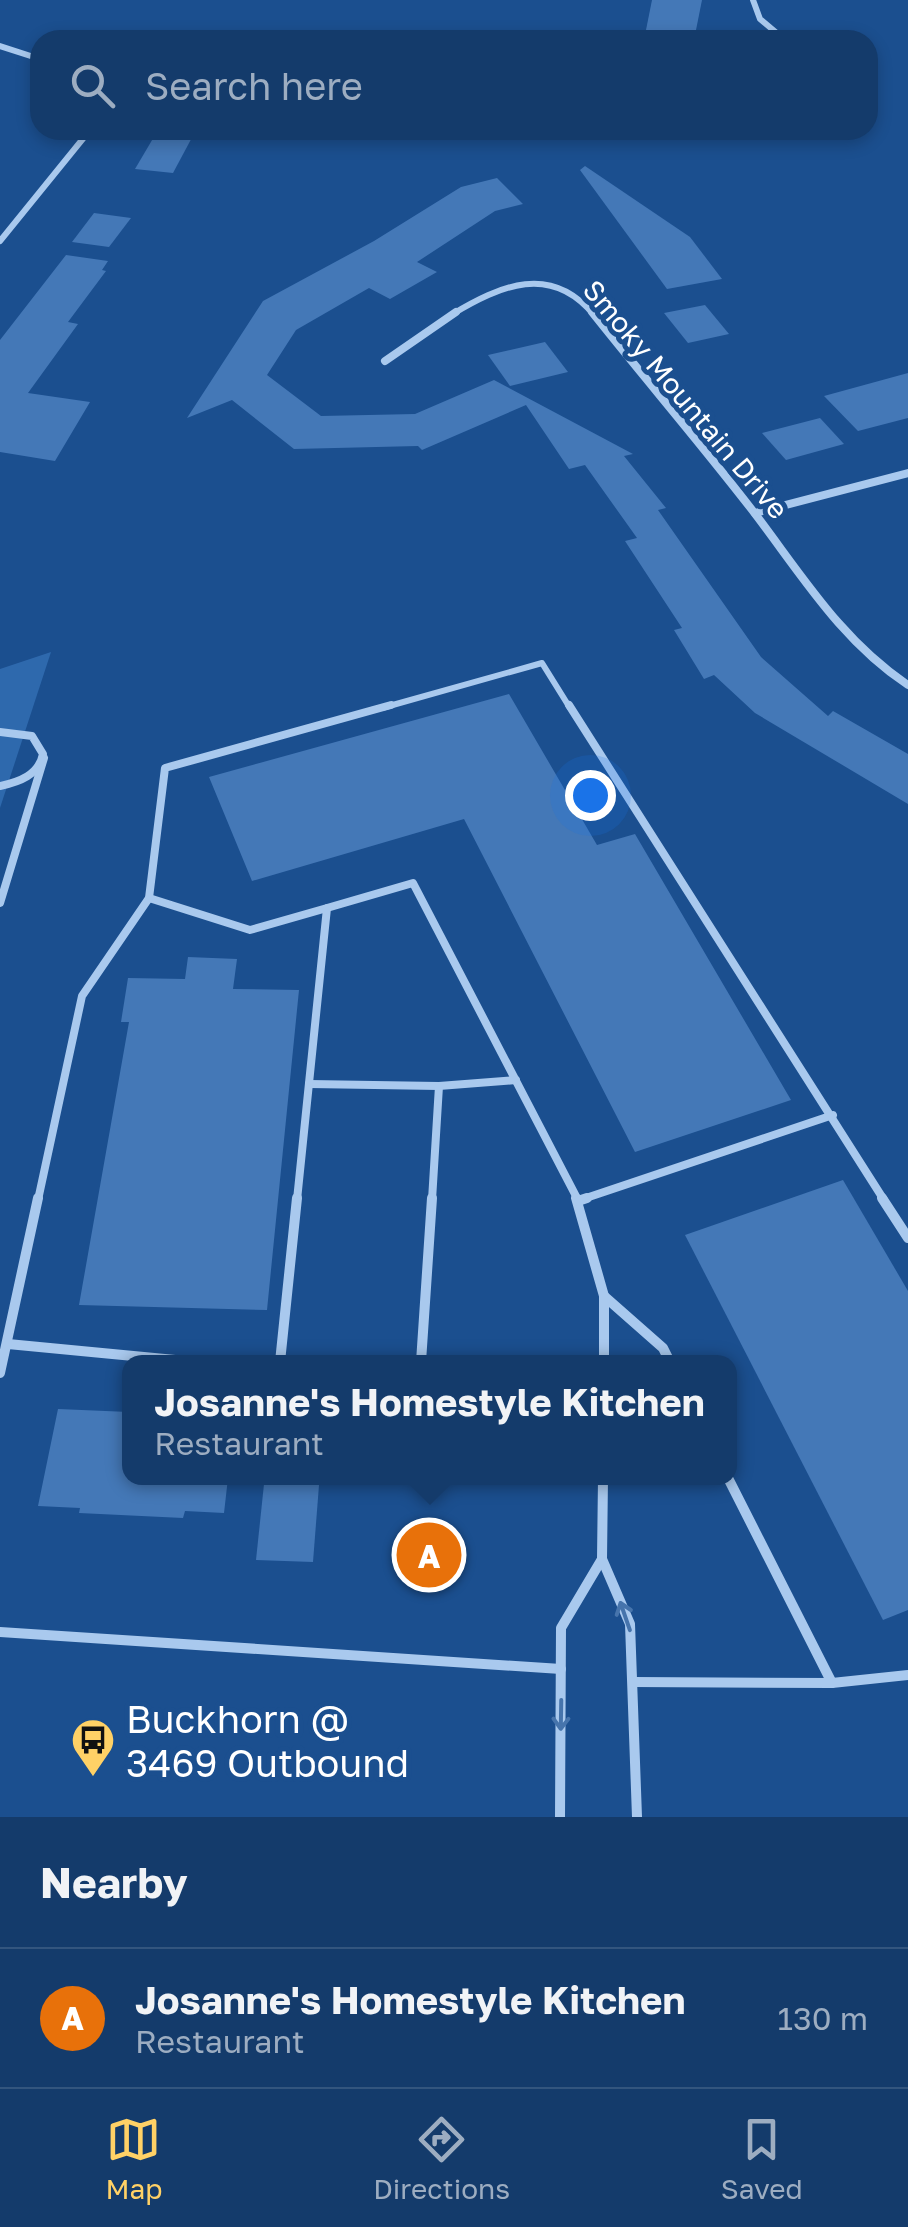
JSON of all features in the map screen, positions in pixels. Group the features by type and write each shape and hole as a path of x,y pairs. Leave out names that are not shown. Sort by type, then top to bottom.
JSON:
{"street":[{"path":"753,0 754,11 770,30"},
{"path":"0,46 30,54"},
{"path":"0,242 82,140"},
{"name":"Smoky Mountain Drive","path":"385,361 493,291 516,284 569,290 755,514 851,642 908,686"},
{"path":"755,514 908,473"}],"lane":[{"path":"0,1373 82,996 149,898 166,768 542,663 908,1238"},
{"path":"0,732 32,736 44,750 0,904"},
{"path":"0,786 32,776 44,758"},
{"path":"149,898 250,930 413,883 578,1200 604,1296 604,1355"},
{"path":"281,1355 326,908"},
{"path":"308,1084 439,1086 516,1080"},
{"path":"421,1355 439,1086"},
{"path":"578,1200 833,1116"},
{"path":"604,1296 666,1355"},
{"path":"8,1344 123,1355"},
{"path":"603,1485 602,1559 630,1624 637,1817"},
{"path":"732,1485 832,1682"},
{"path":"560,1817 562,1628 602,1559"},
{"path":"0,1632 561,1669"},
{"path":"632,1682 832,1682 908,1675"}],"shaded area":[{"path":"51,652 0,808 0,669"}],"building":[{"path":"652,0 702,0 696,30 646,30"},
{"path":"152,140 191,140 173,173 135,169"},
{"path":"585,166 690,237 722,279 667,289 580,170"},
{"path":"497,178 523,204 495,211 417,262 437,272 390,299 369,288 296,330 267,375 321,416 415,414 494,380 633,454 624,456 666,508 658,510 761,657 828,716 833,711 908,754 908,804 755,713 714,675 704,679 674,630 682,628 625,541 637,538 585,465 569,469 526,405 422,450 418,446 294,449 232,400 187,418 263,301 374,241 461,187"},
{"path":"94,213 131,218 109,247 72,242"},
{"path":"66,255 108,261 102,270 106,271 68,322 78,324 28,393 90,402 55,461 0,452 0,340"},
{"path":"705,305 729,334 688,343 664,313"},
{"path":"545,342 568,372 510,386 488,355"},
{"path":"908,373 908,418 858,431 824,396"},
{"path":"820,418 844,444 786,460 762,433"},
{"path":"509,694 597,845 635,834 791,1100 635,1152 464,819 252,881 209,777"},
{"path":"188,957 237,959 233,989 299,990 267,1310 79,1305 129,1022 121,1022 128,978 185,979"},
{"path":"843,1180 908,1291 908,1610 883,1620 685,1235"},
{"path":"58,1409 122,1412 122,1485 227,1485 224,1513 185,1511 183,1518 79,1513 80,1508 38,1506"},
{"path":"264,1485 319,1485 313,1562 256,1560"}],"place":[{"name":"Josanne's Homestyle Kitchen","path":"429,1555"},
{"name":"Buckhorn @ 3469 Outbound","path":"93,1778"}]}
